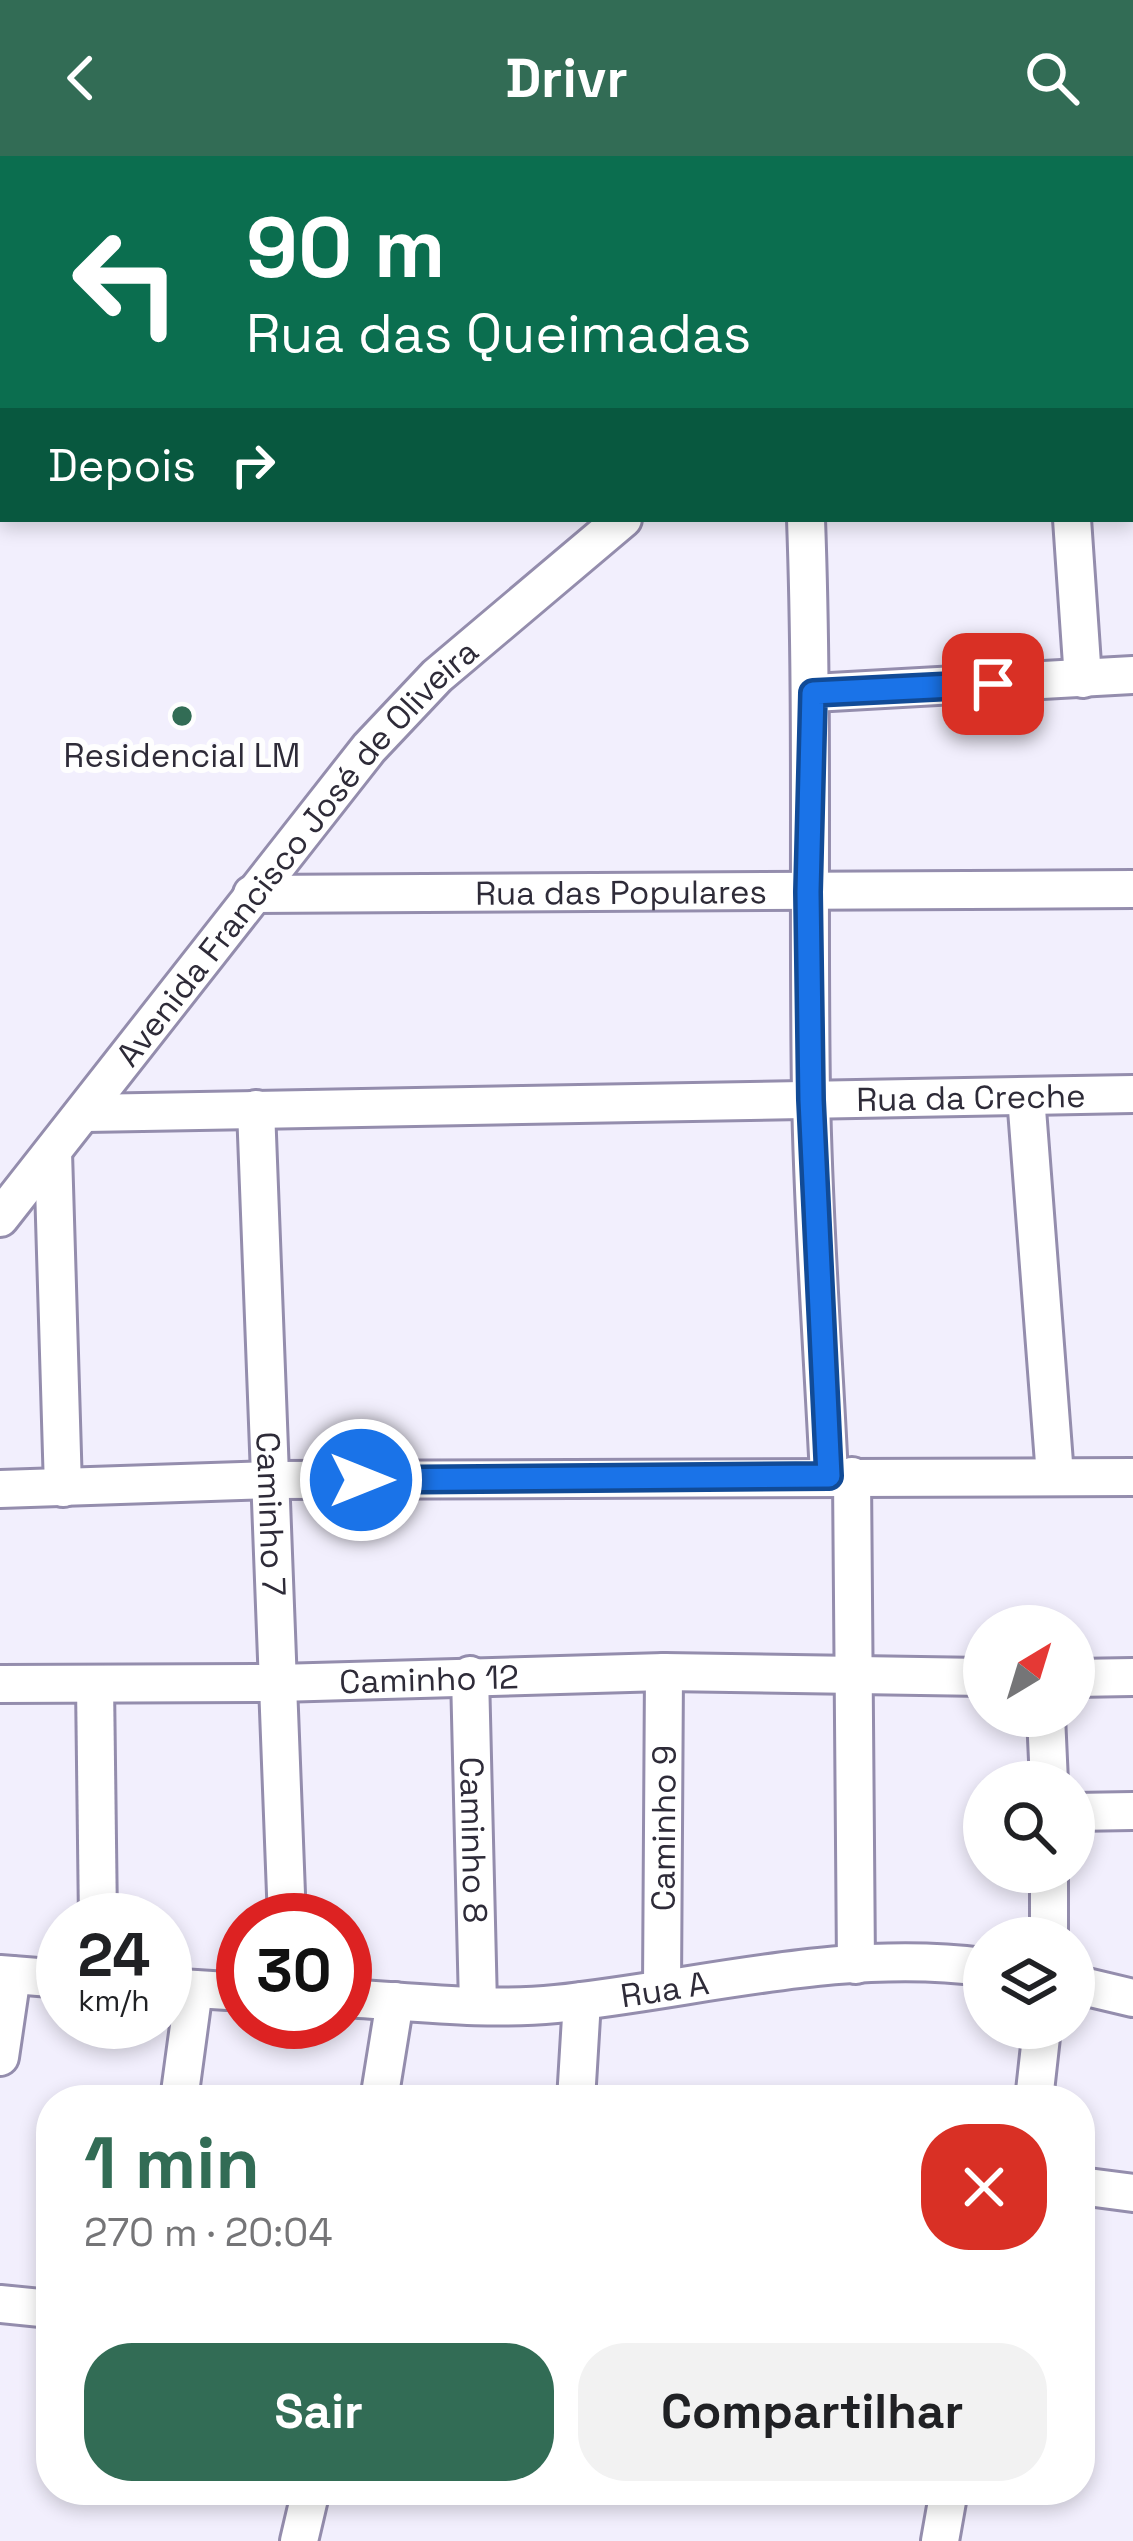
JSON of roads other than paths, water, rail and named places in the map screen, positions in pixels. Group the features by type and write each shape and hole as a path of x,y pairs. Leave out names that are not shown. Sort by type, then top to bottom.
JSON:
{"street":[{"name":"Avenida Francisco José de Oliveira","path":"0,1218 370,748 437,676 619,522"},
{"path":"806,522 813,693 808,892 811,1100 856,1674 856,1965"},
{"path":"1072,522 1083,679"},
{"path":"813,693 1133,675"},
{"name":"Rua das Populares","path":"252,894 1133,889"},
{"name":"Rua da Creche","path":"811,1100 1133,1094"},
{"path":"1026,1096 1055,1476"},
{"path":"86,1113 811,1100"},
{"name":"Caminho 7","path":"256,1109 286,1893"},
{"path":"52,1152 63,1488"},
{"path":"0,1489 268,1480 1133,1477"},
{"name":"Caminho 12","path":"0,1684 278,1683 664,1672 856,1674"},
{"name":"Caminho 9","path":"662,1987 664,1672"},
{"path":"856,1674 963,1677"},
{"name":"Caminho 8","path":"470,1675 478,2006"},
{"path":"1095,1678 1133,1677"},
{"path":"94,1684 98,1893"},
{"path":"1095,1812 1133,1811"},
{"name":"Rua A","path":"372,2000 478,2006 582,2001 749,1974 856,1965 963,1966"},
{"path":"0,2057 6,1975 36,1977"},
{"path":"1095,1989 1133,1998"},
{"path":"381,2085 395,2001"},
{"path":"577,2085 582,2001"},
{"path":"179,2049 179,2085"},
{"path":"1036,2085 1040,2049"},
{"path":"1095,2188 1133,2193"},
{"path":"0,2304 36,2308"},
{"path":"299,2541 307,2505"},
{"path":"940,2541 946,2505"}],"place":[{"name":"Residencial LM","path":"182,716"}]}
